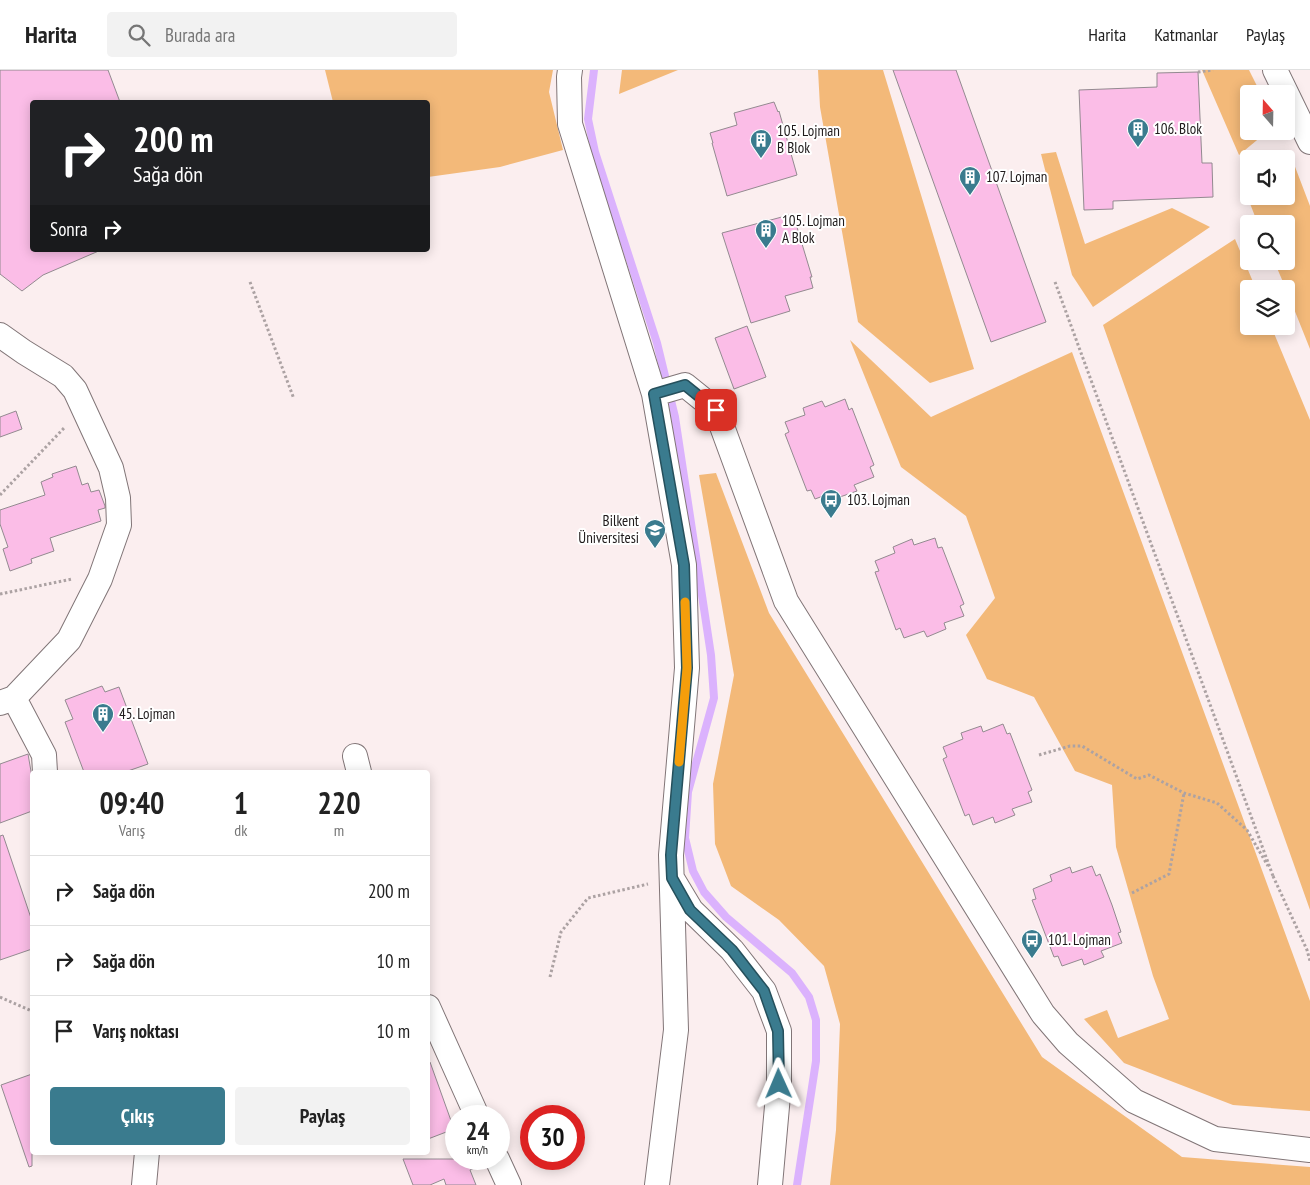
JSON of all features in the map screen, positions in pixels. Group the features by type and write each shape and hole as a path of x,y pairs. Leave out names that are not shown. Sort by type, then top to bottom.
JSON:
{"street":[{"path":"570,70 570,124 658,393 684,565 687,668 671,855 676,1030 657,1185"},
{"path":"1275,70 1310,142"},
{"path":"0,335 63,376 75,390 111,468 118,498 119,525 102,573 69,640 7,701 44,755 46,770"},
{"path":"658,393 685,385 716,410 786,601 1049,1021 1068,1043 1134,1101 1215,1139 1310,1150"},
{"path":"672,878 690,910 732,950 764,991 778,1031 779,1084 770,1185"},
{"path":"430,1011 472,1105"},
{"path":"144,1185 147,1155"},
{"path":"502,1170 509,1185"}],"path":[{"path":"1198,72 1213,70"},
{"path":"250,282 294,399"},
{"path":"1055,282 1273,876 1310,961"},
{"path":"0,495 84,406"},
{"path":"0,594 102,573"},
{"path":"1039,754 1070,746 1082,746 1136,779 1150,775 1184,793 1217,803 1247,830 1273,876"},
{"path":"1132,893 1169,874 1184,793"},
{"path":"550,978 561,932 588,898 672,878"},
{"path":"0,996 30,1010"}],"shaded area":[{"path":"325,70 553,70 549,92 563,150 500,167 430,177 430,100 332,100"},
{"path":"622,70 678,70 619,94"},
{"path":"818,70 883,70 974,369 930,383 858,322 820,107"},
{"path":"1202,70 1249,70 1256,85 1240,85 1240,140 1257,140 1245,150 1240,150 1239,155"},
{"path":"1056,152 1085,244 1172,208 1210,227 1093,307 1072,275 1041,154"},
{"path":"1295,167 1310,206 1310,349 1295,312 1295,280 1282,280 1278,270 1295,270 1295,215 1254,215 1251,205 1295,205"},
{"path":"1235,239 1240,251 1240,270 1248,270 1252,280 1240,280 1240,335 1275,335 1310,420 1310,910 1103,325"},
{"path":"850,340 931,417 1072,352 1310,1001 1310,1111 1233,1105 1124,1063 1084,1019 1107,1010 1118,1038 1169,1019 1153,976 1116,847 1112,785 1075,771 1034,697 987,679 966,635 995,598 966,516 901,467"},
{"path":"716,473 769,613 1042,1057 1182,1157 1310,1167 1310,1185 830,1185 836,1130 840,1024 824,966 779,920 731,886 715,844 713,784 734,675 699,475"}],"building":[{"path":"0,70 108,70 119,100 30,100 30,252 96,252 43,275 22,291 0,274"},
{"name":"107. Lojman","path":"893,70 956,70 1046,322 991,342"},
{"name":"106. Blok","path":"1198,72 1202,163 1212,163 1213,197 1113,201 1113,209 1084,210 1079,90 1157,87 1157,73"},
{"name":"105. Lojman B Blok","path":"774,102 779,111 797,175 727,196 710,133 737,125 734,113"},
{"name":"105. Lojman A Blok","path":"793,214 812,277 810,277 813,288 785,296 790,311 751,323 722,233"},
{"path":"747,326 766,377 734,389 715,338"},
{"path":"845,399 849,410 852,408 874,465 870,467 874,477 854,485 857,491 837,498 834,492 815,499 811,490 807,491 785,434 789,432 785,422 805,415 803,408 822,401 825,407"},
{"path":"16,411 22,429 0,437 0,417"},
{"path":"76,466 82,485 88,483 91,492 99,490 105,506 105,508 98,510 101,521 50,538 54,551 31,559 32,563 10,571 3,549 8,547 0,524 0,510 45,495 41,482 53,477 52,474"},
{"path":"935,538 938,548 942,547 964,604 960,606 964,616 944,623 946,629 927,637 924,631 904,638 900,628 896,630 875,572 879,571 875,561 895,553 893,547 912,539 914,545"},
{"name":"45. Lojman","path":"102,686 105,692 119,687 148,764 131,770 83,770 65,722 73,719 65,700"},
{"path":"1003,724 1007,734 1010,733 1032,790 1028,792 1032,802 1012,809 1015,815 995,823 993,817 973,825 969,814 965,816 943,759 947,757 943,747 963,739 961,733 981,726 983,732"},
{"path":"28,754 31,770 30,812 0,823 0,764"},
{"path":"3,835 30,915 30,950 0,960 0,836"},
{"path":"1092,866 1096,876 1100,874 1121,932 1118,933 1122,943 1101,951 1104,957 1084,965 1082,959 1062,966 1058,956 1054,957 1032,900 1036,899 1033,889 1052,881 1050,875 1070,867 1072,873"},
{"path":"430,1062 445,1105 445,1132 430,1138"},
{"path":"30,1075 30,1155 32,1155 32,1166 29,1167 1,1085"},
{"path":"403,1159 445,1159 445,1170 470,1170 476,1185 446,1185 444,1179 430,1185 413,1185"}],"waterway":[{"path":"594,70 588,119 595,152 657,343 675,417 711,655 714,698 688,792 685,838 693,871 704,892 726,917 792,973 809,997 816,1020 816,1061 797,1185"}],"slow traffic":[{"path":"679,762 687,668 685,602"}],"place":[{"name":"106. Blok","path":"1138,148"},
{"name":"105. Lojman B Blok","path":"761,159"},
{"name":"107. Lojman","path":"970,196"},
{"name":"105. Lojman A Blok","path":"766,249"},
{"name":"103. Lojman","path":"831,519"},
{"name":"Bilkent Üniversitesi","path":"655,549"},
{"name":"45. Lojman","path":"103,733"},
{"name":"101. Lojman","path":"1032,959"}],"route":[{"path":"716,410 685,385 654,394 684,565 687,668 671,855 672,878 690,910 732,950 764,991 778,1031 779,1084"}]}
